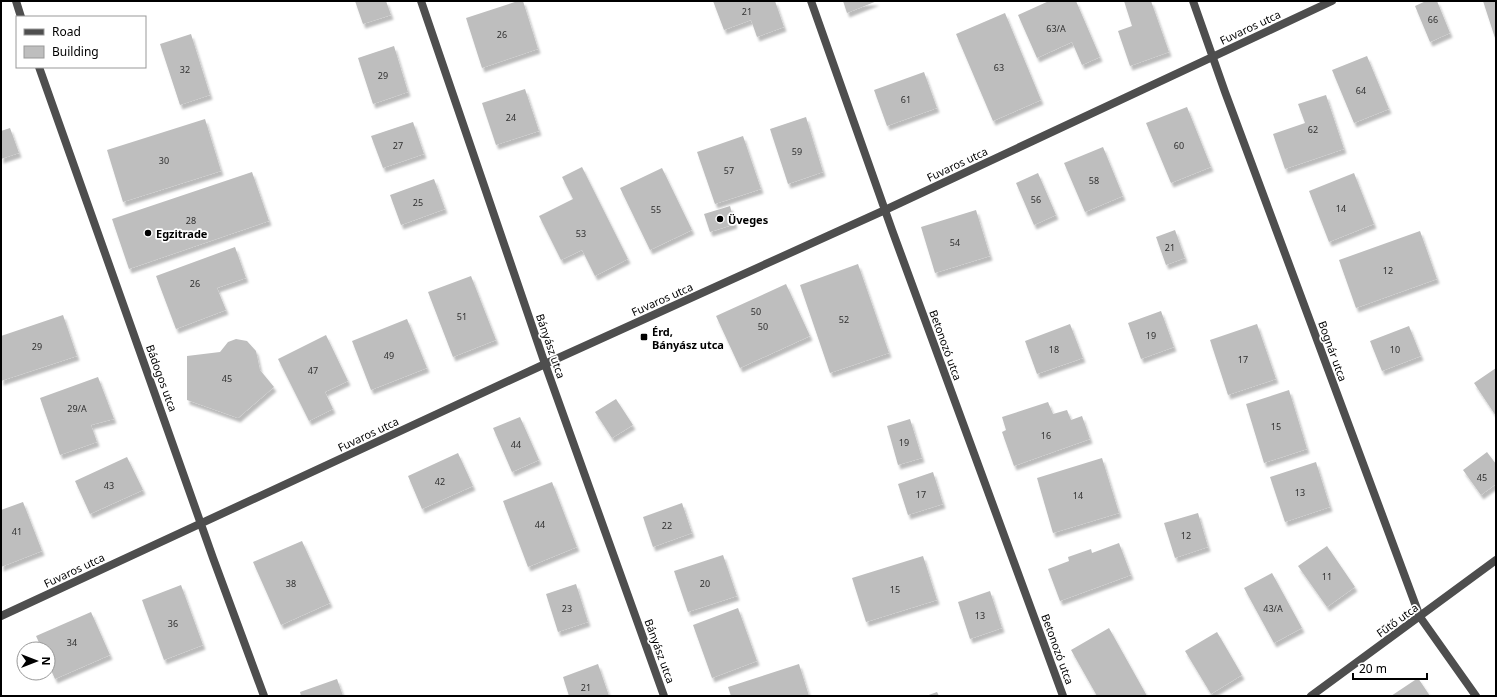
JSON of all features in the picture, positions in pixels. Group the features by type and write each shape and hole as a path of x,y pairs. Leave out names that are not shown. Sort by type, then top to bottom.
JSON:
{"street":[{"path":"16,1 21,16"},
{"name":"Bányász utca","path":"421,1 545,364 664,696"},
{"name":"Betonozó utca","path":"812,1 885,210 1063,696"},
{"name":"Bognár utca","path":"1193,1 1420,617 1476,696"},
{"name":"Fuvaros utca","path":"1,616 545,364 885,210 1332,1"},
{"name":"Bádogos utca","path":"39,68 264,696"},
{"name":"Fűtő utca","path":"1311,696 1496,560"}],"building":[{"path":"355,1 386,1 391,15 363,24"},
{"path":"518,1 523,1 538,49 482,68 466,18"},
{"path":"713,1 775,1 784,27 757,37 751,20 724,30"},
{"path":"843,1 877,1 847,13"},
{"path":"1049,1 1076,1 1100,57 1082,65 1072,42 1037,58 1018,15"},
{"path":"1124,1 1151,1 1169,52 1130,66 1118,31 1132,26"},
{"path":"1426,1 1437,1 1450,33 1430,42 1415,6"},
{"path":"1483,1 1496,1 1496,41"},
{"path":"1005,13 1041,100 993,121 956,34"},
{"path":"191,34 210,95 180,105 160,44"},
{"path":"394,46 408,92 373,104 358,58"},
{"path":"1367,56 1389,109 1354,123 1332,70"},
{"path":"924,72 937,108 887,126 874,90"},
{"path":"525,89 539,131 496,145 482,103"},
{"path":"1326,95 1344,149 1285,169 1273,134 1305,123 1298,104"},
{"path":"1187,107 1211,167 1171,183 1146,123"},
{"path":"806,117 823,172 788,184 770,129"},
{"path":"205,119 221,171 123,202 107,150"},
{"path":"413,122 424,154 383,168 371,136"},
{"path":"10,128 19,153 1,159 1,131"},
{"path":"743,136 761,189 715,204 697,152"},
{"path":"1103,147 1123,196 1085,212 1064,163"},
{"path":"582,167 628,259 595,276 582,250 561,260 539,216 573,199 562,177"},
{"path":"662,168 692,230 650,250 620,188"},
{"path":"252,172 269,221 129,269 112,219"},
{"path":"1038,173 1056,215 1034,225 1016,183"},
{"path":"1354,173 1374,224 1329,242 1309,191"},
{"path":"434,179 445,209 401,225 390,195"},
{"name":"Üveges","path":"730,206 735,224 710,232 704,214"},
{"path":"976,210 990,256 935,273 921,227"},
{"path":"1175,230 1185,258 1166,265 1156,237"},
{"path":"1420,231 1437,279 1356,308 1339,260"},
{"path":"235,247 246,278 217,288 226,310 176,329 156,276"},
{"path":"858,264 889,353 830,373 800,285"},
{"path":"471,276 496,340 453,357 428,292"},
{"path":"786,284 810,336 740,368 716,316"},
{"path":"1161,311 1174,347 1141,359 1128,323"},
{"path":"63,315 77,356 1,381 1,336"},
{"path":"407,319 427,368 371,390 352,341"},
{"path":"1070,324 1083,358 1037,374 1025,341"},
{"path":"1257,324 1276,379 1228,395 1210,340"},
{"path":"1409,326 1421,356 1382,371 1370,341"},
{"path":"326,335 348,381 325,392 333,409 309,421 278,359"},
{"path":"236,339 247,341 256,351 260,370 274,387 238,418 187,400 187,356 220,352 228,342"},
{"path":"1496,368 1496,416 1474,383"},
{"path":"98,377 114,419 91,425 97,442 60,455 40,398"},
{"path":"1289,390 1307,449 1264,463 1246,404"},
{"path":"616,399 633,425 612,438 595,412"},
{"path":"1048,402 1053,414 1067,410 1071,420 1082,416 1090,439 1014,466 1002,432 1006,430 1002,417"},
{"path":"520,417 539,460 512,472 493,428"},
{"path":"910,419 922,458 898,465 887,426"},
{"path":"1487,452 1496,464 1496,484 1481,495 1463,470"},
{"path":"458,453 473,486 422,509 408,476"},
{"path":"127,457 143,490 90,514 75,481"},
{"path":"1102,458 1119,513 1053,533 1037,478"},
{"path":"1316,462 1330,507 1285,522 1270,477"},
{"path":"933,472 943,504 908,515 898,484"},
{"path":"552,482 577,547 528,567 503,501"},
{"path":"23,502 42,551 1,567 1,510"},
{"path":"682,503 692,533 653,547 643,517"},
{"path":"1198,513 1208,547 1175,558 1164,523"},
{"path":"302,541 330,603 281,625 253,562"},
{"path":"1119,543 1131,575 1060,601 1048,569 1069,561 1068,557 1091,549 1092,553"},
{"path":"1327,546 1355,587 1327,607 1298,566"},
{"path":"723,555 737,596 688,612 674,571"},
{"path":"923,556 937,600 866,622 852,578"},
{"path":"1272,573 1302,628 1274,643 1244,588"},
{"path":"576,584 588,622 558,632 546,594"},
{"path":"181,585 203,645 164,660 142,600"},
{"path":"990,591 1002,628 970,639 958,602"},
{"path":"738,608 757,661 712,678 693,625"},
{"path":"91,612 110,655 56,679 56,641 38,641 36,636"},
{"path":"1109,628 1147,696 1097,696 1071,650"},
{"path":"1217,632 1242,675 1211,694 1185,651"},
{"path":"598,664 609,696 569,696 563,677"},
{"path":"799,664 809,696 731,696 728,687"},
{"path":"1418,678 1430,696 1391,696"},
{"path":"337,679 343,696 301,696 300,692"},
{"path":"937,692 939,696 926,696"}],"place":[{"name":"Üveges","path":"720,219"},
{"name":"Egzitrade","path":"148,233"},
{"name":"Érd, Bányász utca","path":"644,337"}]}
